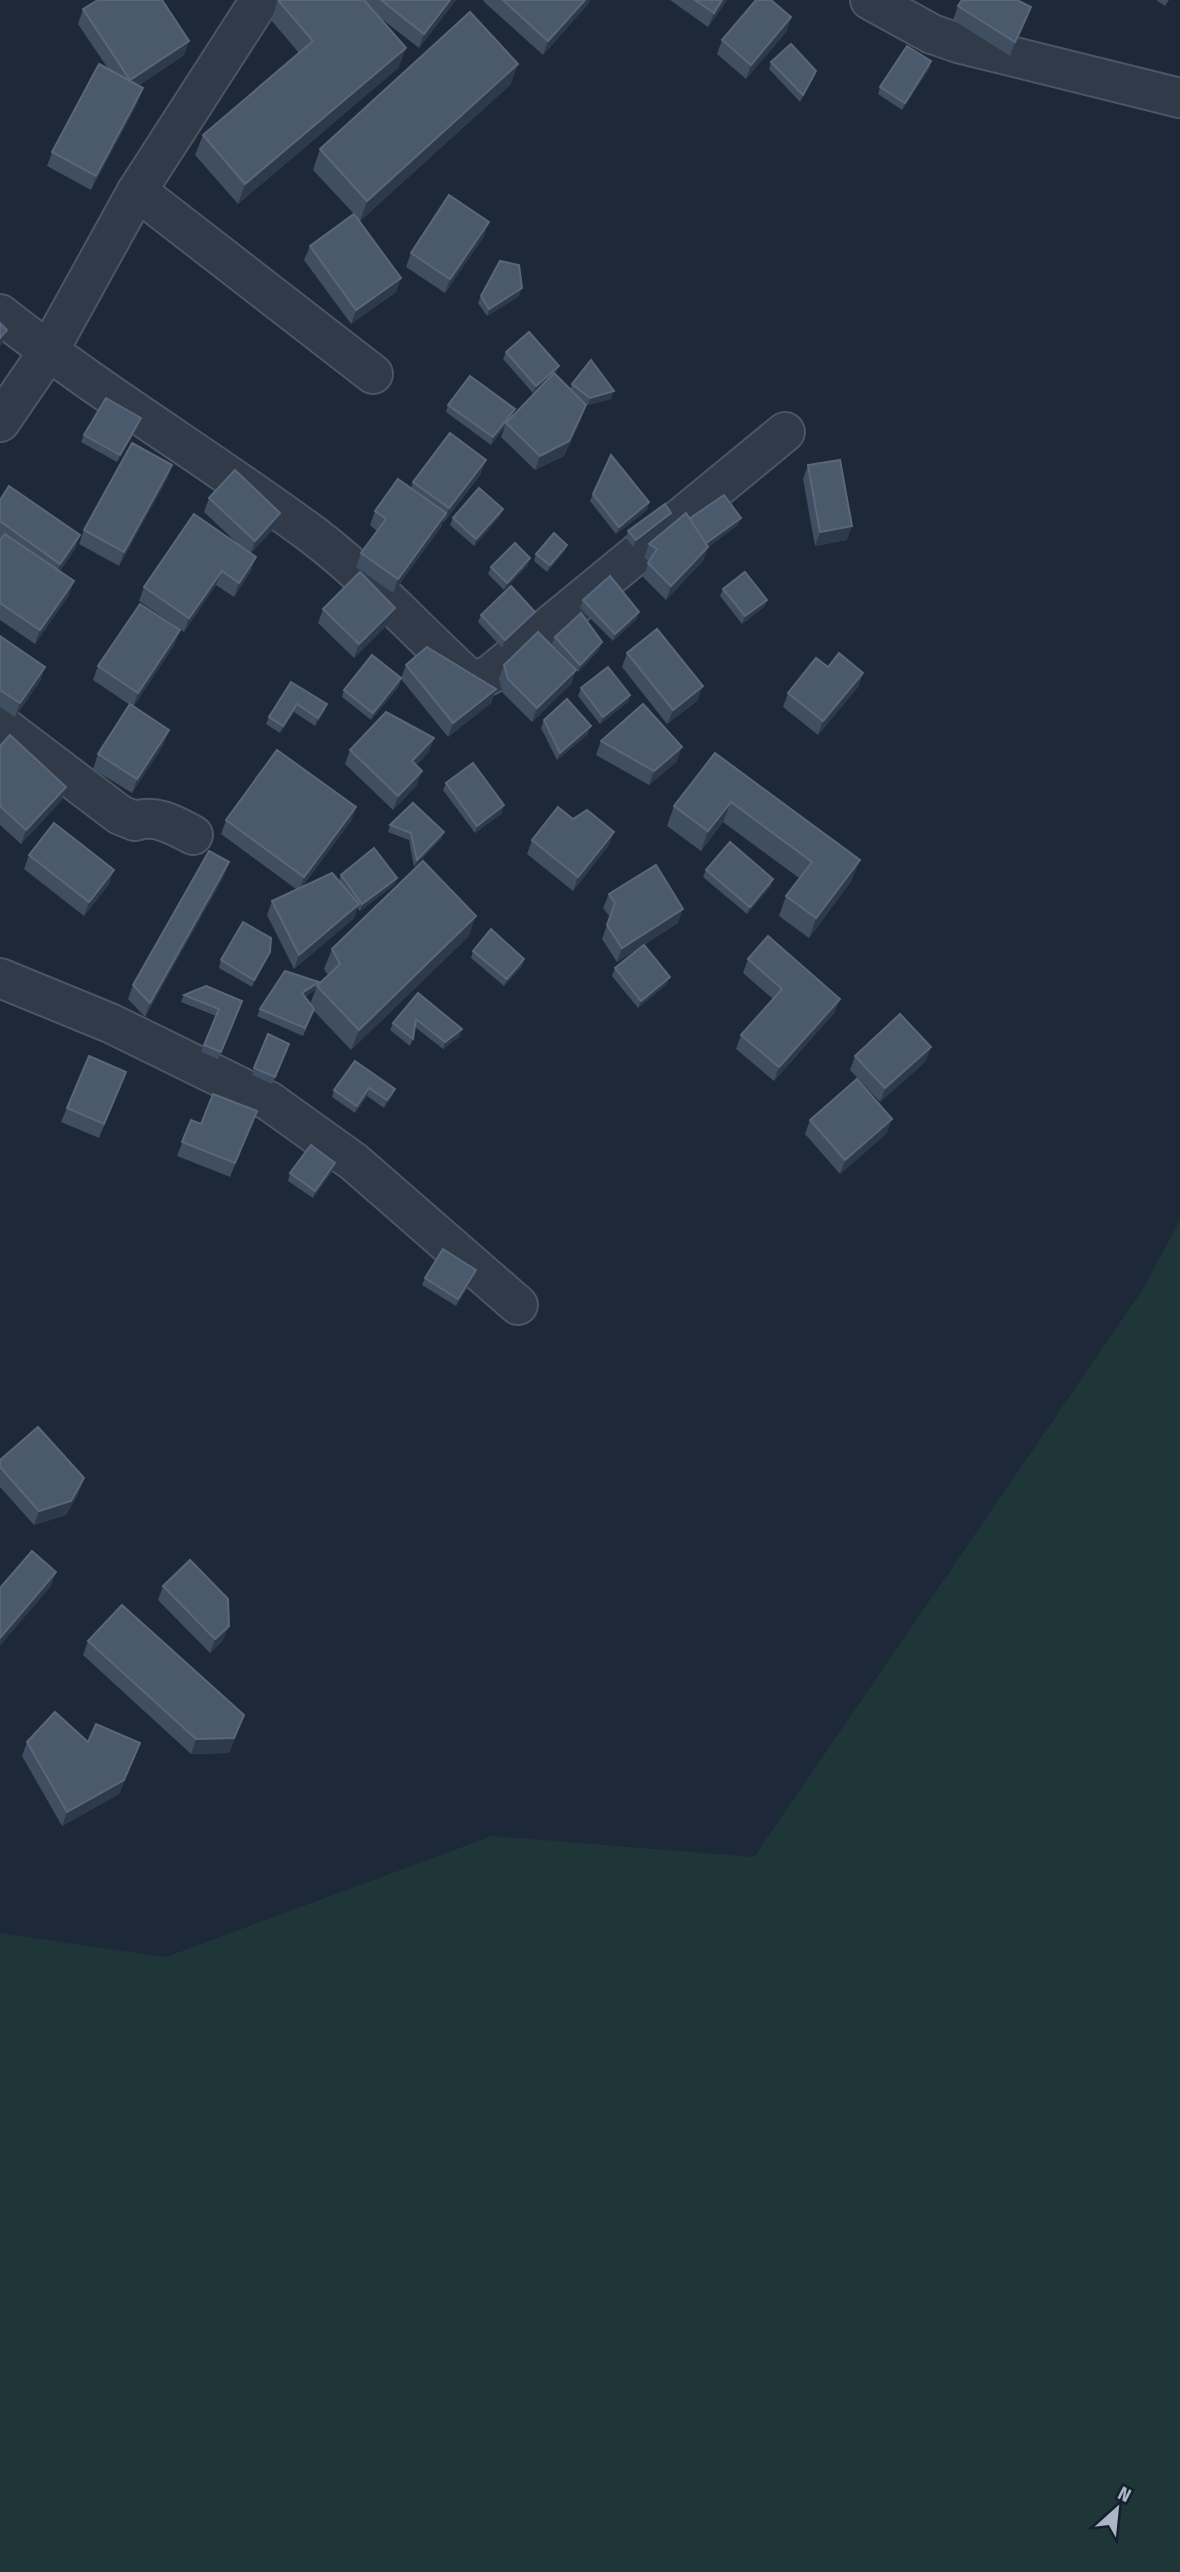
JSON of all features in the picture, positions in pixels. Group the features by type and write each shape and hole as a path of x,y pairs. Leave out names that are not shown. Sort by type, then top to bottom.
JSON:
{"street":[{"path":"0,422 48,352 136,191 260,0"},
{"path":"870,0 932,34 958,43 1180,99"},
{"path":"136,191 373,374"},
{"path":"0,314 48,352 312,535 359,574 466,676 479,680 491,674 785,432"},
{"path":"0,724 120,815 135,821 146,818 169,822 192,835"},
{"path":"0,978 110,1023 269,1101 354,1163 518,1306"}],"green space":[{"path":"1180,1220 1180,2572 0,2572 0,1933 166,1957 492,1836 754,1857 1143,1289"}],"building":[{"path":"98,0 162,0 189,41 130,80 83,9"},
{"path":"278,0 364,0 406,48 245,184 203,135 313,41"},
{"path":"381,0 450,0 424,34"},
{"path":"503,0 585,0 548,41"},
{"path":"695,0 722,0 714,13"},
{"path":"756,0 771,0 791,17 751,65 722,40"},
{"path":"962,0 1017,0 1031,7 1015,42 958,6"},
{"path":"470,12 518,64 367,201 320,149"},
{"path":"791,44 816,71 803,95 771,62"},
{"path":"907,46 931,61 905,103 880,87"},
{"path":"99,64 143,88 96,176 52,152"},
{"path":"449,195 489,222 450,279 411,253"},
{"path":"354,214 401,278 356,310 310,246"},
{"path":"500,261 519,265 522,288 489,309 481,296"},
{"path":"0,323 7,330 0,338"},
{"path":"529,332 559,366 536,386 506,352"},
{"path":"591,360 614,391 590,398 572,384"},
{"path":"554,373 586,405 569,441 540,456 506,423"},
{"path":"470,376 515,409 493,437 448,405"},
{"path":"106,398 141,418 120,455 84,435"},
{"path":"450,433 486,460 449,508 413,482"},
{"path":"132,443 172,465 124,552 84,530"},
{"path":"611,455 649,502 619,527 593,494"},
{"path":"840,460 852,526 820,532 808,465"},
{"path":"235,470 280,513 255,541 209,498"},
{"path":"398,479 446,513 398,579 361,553 386,519 375,511"},
{"path":"9,486 80,535 60,564 0,521 0,500"},
{"path":"479,488 503,509 476,539 453,518"},
{"path":"724,495 741,518 706,543 689,519"},
{"path":"665,504 671,513 636,540 628,531"},
{"path":"686,513 708,547 671,586 648,563 657,549 649,544"},
{"path":"194,514 256,557 239,583 222,571 189,618 144,587"},
{"path":"554,533 567,545 550,565 536,554"},
{"path":"5,534 74,581 40,630 0,603 0,540"},
{"path":"515,543 530,558 507,583 491,567"},
{"path":"360,572 395,608 359,644 323,609"},
{"path":"745,572 767,600 745,616 723,589"},
{"path":"610,576 639,612 615,634 583,600"},
{"path":"511,586 535,612 505,640 481,615"},
{"path":"140,604 180,630 138,693 98,666"},
{"path":"581,613 602,642 580,665 555,637"},
{"path":"657,629 703,686 673,710 627,653"},
{"path":"538,632 576,670 537,708 508,679 504,665"},
{"path":"0,636 45,667 20,703 0,690"},
{"path":"427,647 496,689 453,723 406,665"},
{"path":"839,653 863,673 823,721 788,693 816,658 828,667"},
{"path":"372,655 401,678 373,713 344,690"},
{"path":"608,667 630,695 603,717 581,688"},
{"path":"291,682 327,704 318,718 297,704 283,726 269,717"},
{"path":"567,699 591,726 560,753 544,720"},
{"path":"130,704 169,730 137,779 98,754"},
{"path":"643,704 682,747 654,771 601,741"},
{"path":"386,712 434,738 412,761 422,771 398,796 350,750"},
{"path":"10,735 66,787 26,830 0,806 0,746"},
{"path":"277,750 356,807 304,877 226,820"},
{"path":"715,753 860,860 816,918 786,896 812,862 731,802 708,831 674,806"},
{"path":"473,763 504,805 477,826 446,783"},
{"path":"413,803 444,832 417,860 411,833 390,825"},
{"path":"558,807 573,819 587,810 614,832 578,877 532,840"},
{"path":"54,823 114,870 89,902 29,855"},
{"path":"730,842 773,879 750,907 706,870"},
{"path":"374,848 397,878 362,904 341,875"},
{"path":"209,851 229,862 150,1003 133,985"},
{"path":"423,861 476,916 359,1030 317,986 340,964 332,949"},
{"path":"656,865 683,909 622,948 607,925 615,903 609,894"},
{"path":"332,873 359,904 299,955 272,901"},
{"path":"243,922 271,938 270,952 254,980 221,960"},
{"path":"491,929 524,959 507,979 473,951"},
{"path":"768,936 840,999 779,1067 741,1035 782,989 748,959"},
{"path":"644,945 670,977 641,1001 615,968"},
{"path":"285,971 319,982 302,993 314,1009 305,1028 260,1009"},
{"path":"206,986 242,1001 221,1052 204,1045 219,1009 184,995"},
{"path":"418,993 462,1029 445,1042 416,1019 413,1039 393,1023"},
{"path":"900,1014 931,1047 885,1088 855,1056"},
{"path":"268,1034 289,1044 275,1077 254,1068"},
{"path":"89,1056 126,1072 104,1124 67,1108"},
{"path":"355,1061 395,1089 387,1100 369,1088 357,1106 334,1090"},
{"path":"857,1079 892,1119 845,1160 810,1120"},
{"path":"213,1094 257,1111 235,1163 182,1142 191,1120 201,1124"},
{"path":"311,1145 335,1163 315,1191 290,1173"},
{"path":"443,1249 476,1270 458,1299 425,1278"},
{"path":"38,1427 84,1478 71,1501 39,1511 0,1467 0,1460"},
{"path":"32,1551 56,1572 0,1638 0,1588"},
{"path":"190,1560 228,1599 229,1626 215,1639 163,1586"},
{"path":"122,1605 244,1715 234,1738 196,1739 88,1641"},
{"path":"55,1712 88,1742 96,1724 140,1743 124,1780 67,1812 27,1742"}]}
